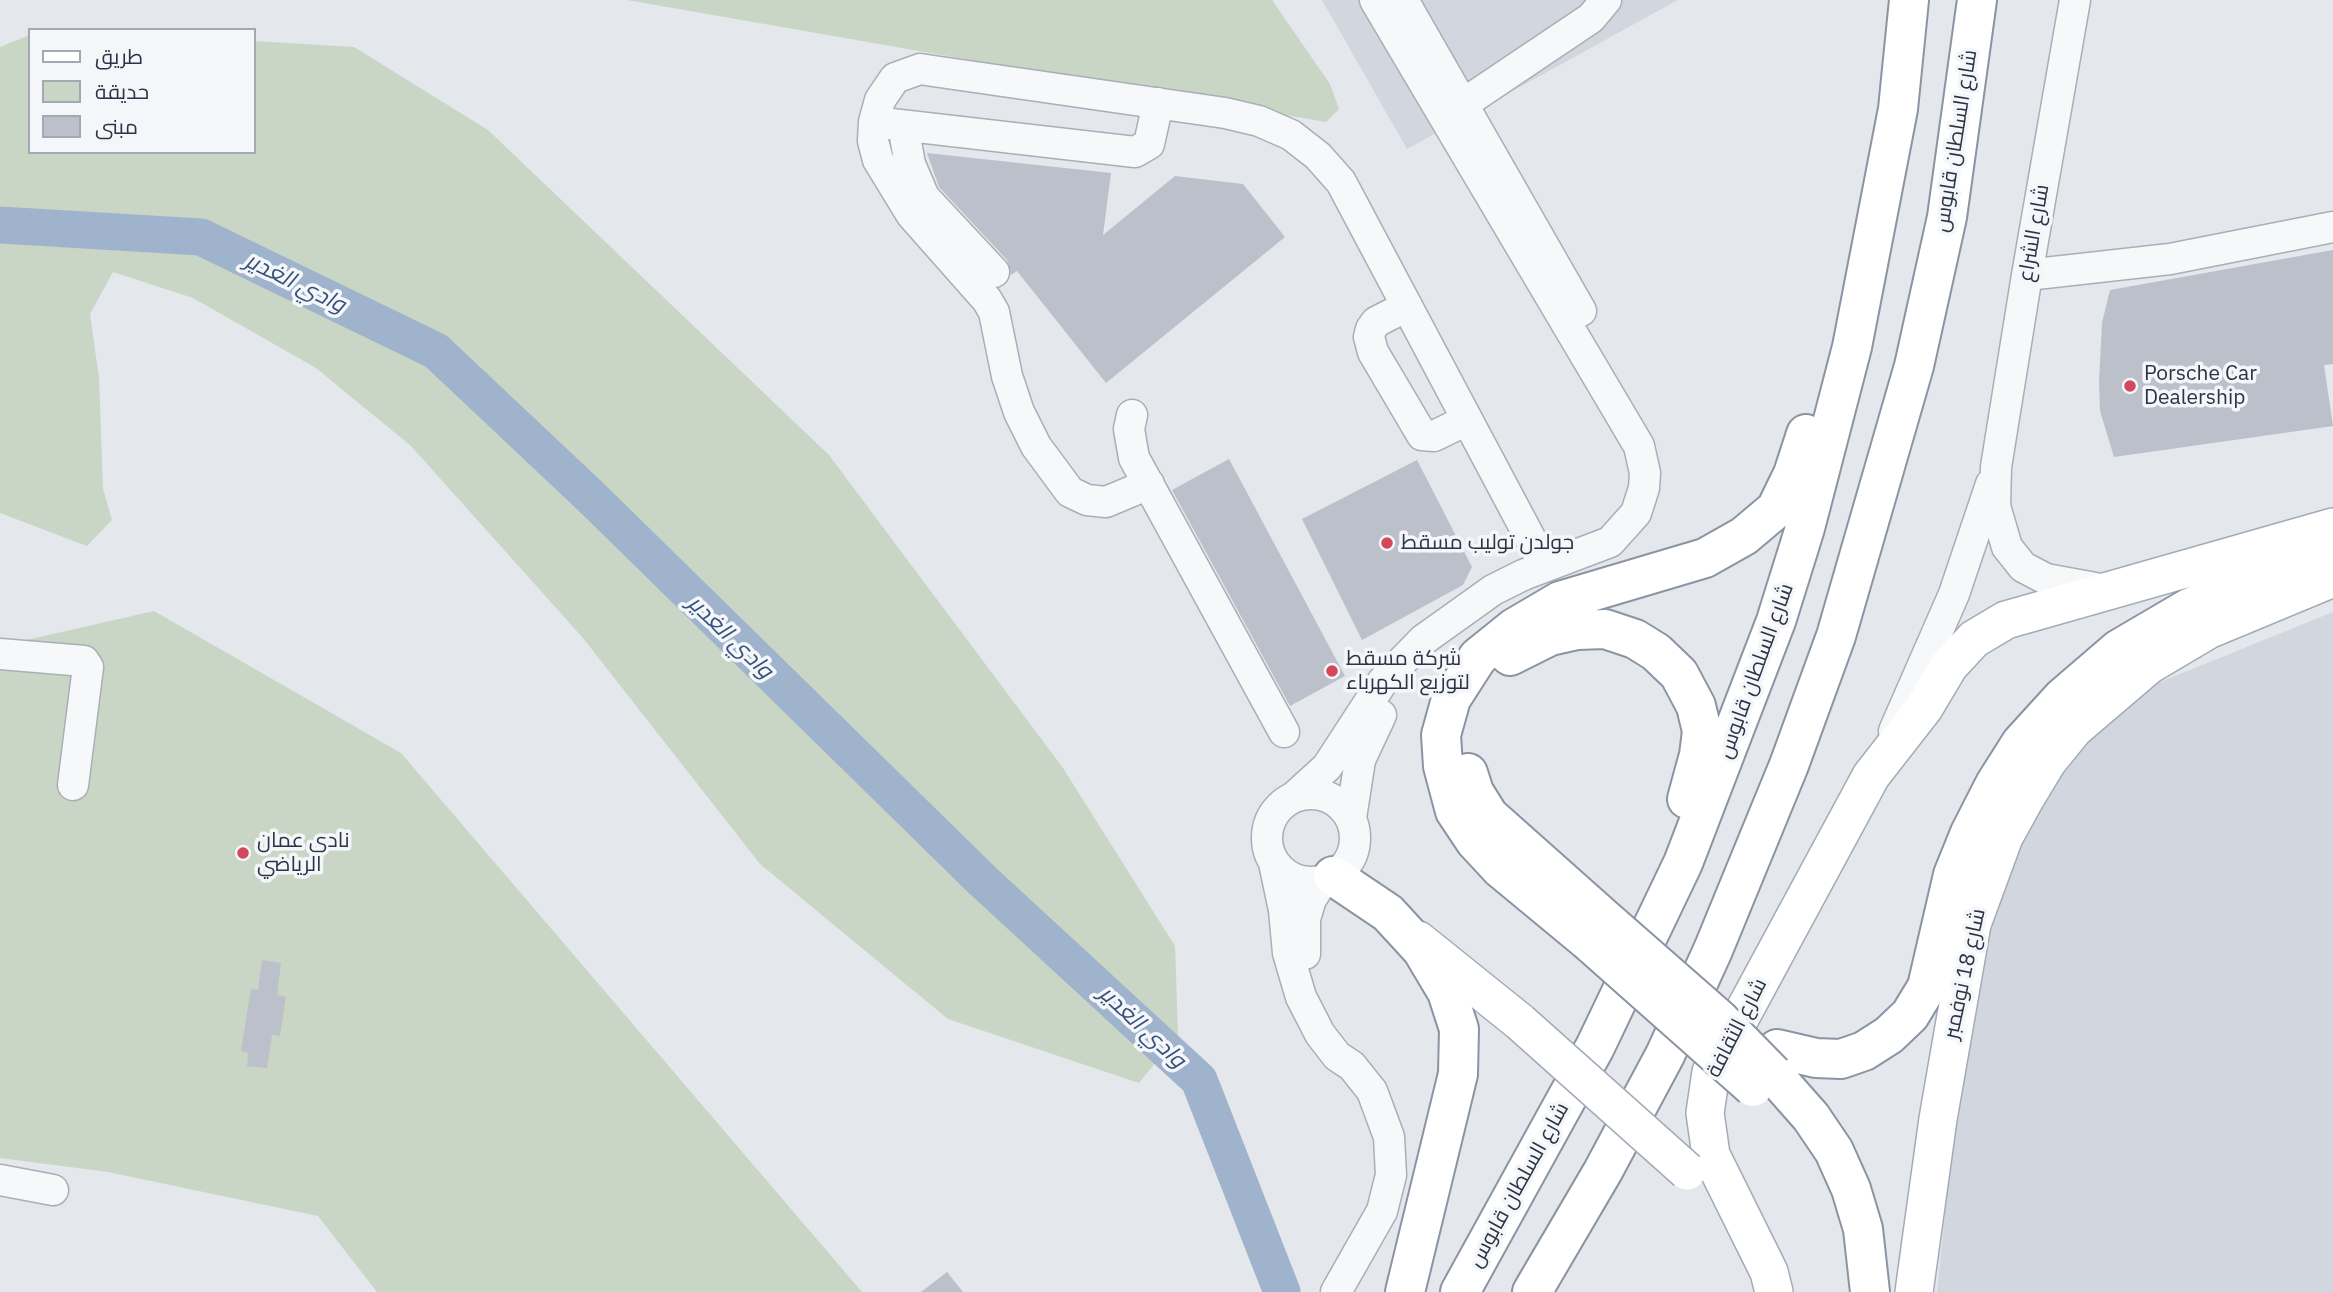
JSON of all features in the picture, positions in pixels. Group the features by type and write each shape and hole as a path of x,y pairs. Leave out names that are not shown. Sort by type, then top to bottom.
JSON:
{"highway":[{"name":"شارع السلطان قابوس","path":"1460,1292 1595,1047 1683,863 1776,621 1805,528 1852,347 1898,108 1909,0"},
{"name":"شارع السلطان قابوس","path":"1532,1292 1603,1171 1670,1044 1713,950 1784,778 1836,636 1914,366 1947,217 1977,0"},
{"path":"1870,1292 1863,1229 1851,1189 1835,1151 1811,1117 1718,1019 1593,926 1500,868 1475,841 1455,811 1443,766 1442,745 1451,699 1479,657 1514,628 1560,601 1636,581 1705,558 1744,536 1776,509 1793,474 1831,351 1898,108"},
{"path":"1769,1071 1816,1058 1841,1059 1864,1051 1889,1035 1910,1015 1927,987 1953,875 1970,833 1995,783 2021,743 2062,698 2119,649 2189,608 2333,545"},
{"path":"1595,1047 1686,803 1699,755 1702,731 1696,706 1679,674 1656,652 1635,639 1605,629 1577,630 1550,636 1519,649 1492,669 1474,699 1462,729 1462,756 1474,792 1489,816 1593,926 1769,1071 1796,1135 1817,1171 1832,1210 1842,1250 1846,1292"},
{"path":"1328,878 1368,898 1406,930 1436,970 1455,1010 1461,1044 1458,1074 1405,1292"}],"main road":[{"path":"1871,776 1924,708 1948,666 1974,639 2006,620 2333,527"},
{"name":"شارع 18 نوفمبر","path":"1914,1292 1938,1119 1972,924 2004,837 2025,799 2048,761 2074,729 2149,664 2208,630 2333,579"},
{"name":"شارع الثقافة","path":"1773,1292 1769,1272 1711,1155 1705,1113 1707,1092 1711,1072 1871,776"},
{"path":"1406,930 1520,1022 1687,1171 1727,1227 1751,1292"}],"street":[{"path":"1336,1292 1375,1228 1391,1175 1390,1137 1372,1091 1352,1066 1337,1056 1320,1034 1301,997 1288,953 1284,910 1269,852 1267,831 1276,810 1327,768 1383,681 1423,640 1493,590 1545,566 1598,548 1629,524 1642,501 1643,459 1632,434 1375,0"},
{"path":"1351,818 1355,779 1367,742 1386,708 1416,672 1457,636 1502,606 1620,558 1633,548 1653,522 1662,490 1661,455 1655,438 1403,0"},
{"path":"1463,104 1591,18 1606,0"},
{"name":"شارع الشراع","path":"2075,0 1996,467 1995,506 2007,547 2024,567 2046,579 2109,591"},
{"path":"1149,484 1106,502 1087,500 1070,492 1036,446 1019,412 1007,376 994,312 898,196 878,160 873,141 874,122 886,88 895,78 919,69 1158,103 1259,121 1291,135 1318,156 1341,182 1545,566"},
{"path":"874,122 1135,152 1149,144 1158,103"},
{"path":"903,126 910,164 924,197 994,272"},
{"path":"2027,275 2170,259 2333,227"},
{"path":"1407,306 1376,322 1369,337 1373,352 1422,435 1434,436 1467,420"},
{"path":"1132,415 1130,444 1134,458 1284,732"},
{"name":"شارع الشراع","path":"1871,776 1901,716 1954,594 1996,467"},
{"path":"0,654 83,661 88,667 73,785"},
{"path":"1274,863 1290,877 1312,883 1342,870 1354,850 1355,828 1345,808 1327,796 1305,794 1294,797"},
{"path":"1328,878 1311,899 1305,919 1306,962 1321,1010 1346,1050 1352,1066"},
{"path":"0,1180 53,1189"}],"shaded area":[{"path":"1322,0 1678,0 1407,149"},
{"path":"2333,612 2333,1292 1937,1292 1966,1008 2001,862 2073,753 2143,689"}],"green space":[{"path":"627,0 1272,0 1330,84 1339,109 1326,122"},
{"path":"28,36 28,154 256,154 256,41 354,47 488,130 829,455 1063,768 1175,946 1178,1035 1139,1083 948,1019 760,864 583,638 411,446 316,368 193,298 113,272 90,314 99,378 103,489 112,520 87,546 0,513 0,47"},
{"name":"نادي عمان الرياضي","path":"154,611 401,753 862,1292 377,1292 318,1216 108,1172 0,1158 0,646"}],"building":[{"path":"927,153 1111,173 1103,235 1175,176 1243,184 1285,237 1106,383 1017,271 1011,275 1007,260 939,187"},
{"path":"2333,250 2333,364 2324,365 2333,426 2114,457 2100,411 2099,381 2102,323 2110,290"},
{"path":"1229,459 1345,676 1290,706 1172,490"},
{"name":"جولدن توليب مسقط","path":"1417,460 1472,567 1463,585 1362,640 1302,519"},
{"path":"262,960 281,963 277,995 286,997 280,1036 272,1035 267,1068 247,1066 248,1053 241,1051 251,989 258,990"},
{"path":"947,1272 963,1292 921,1292"}],"waterway":[{"name":"وادي الغدير","path":"0,225 201,237 436,351 590,496 983,881 1199,1080 1282,1292"}],"place":[{"name":"Porsche Car Dealership","path":"2130,386"},
{"name":"جولدن توليب مسقط","path":"1387,543"},
{"name":"شركة مسقط لتوزيع الكهرباء","path":"1332,671"},
{"name":"نادي عمان الرياضي","path":"243,853"}]}
